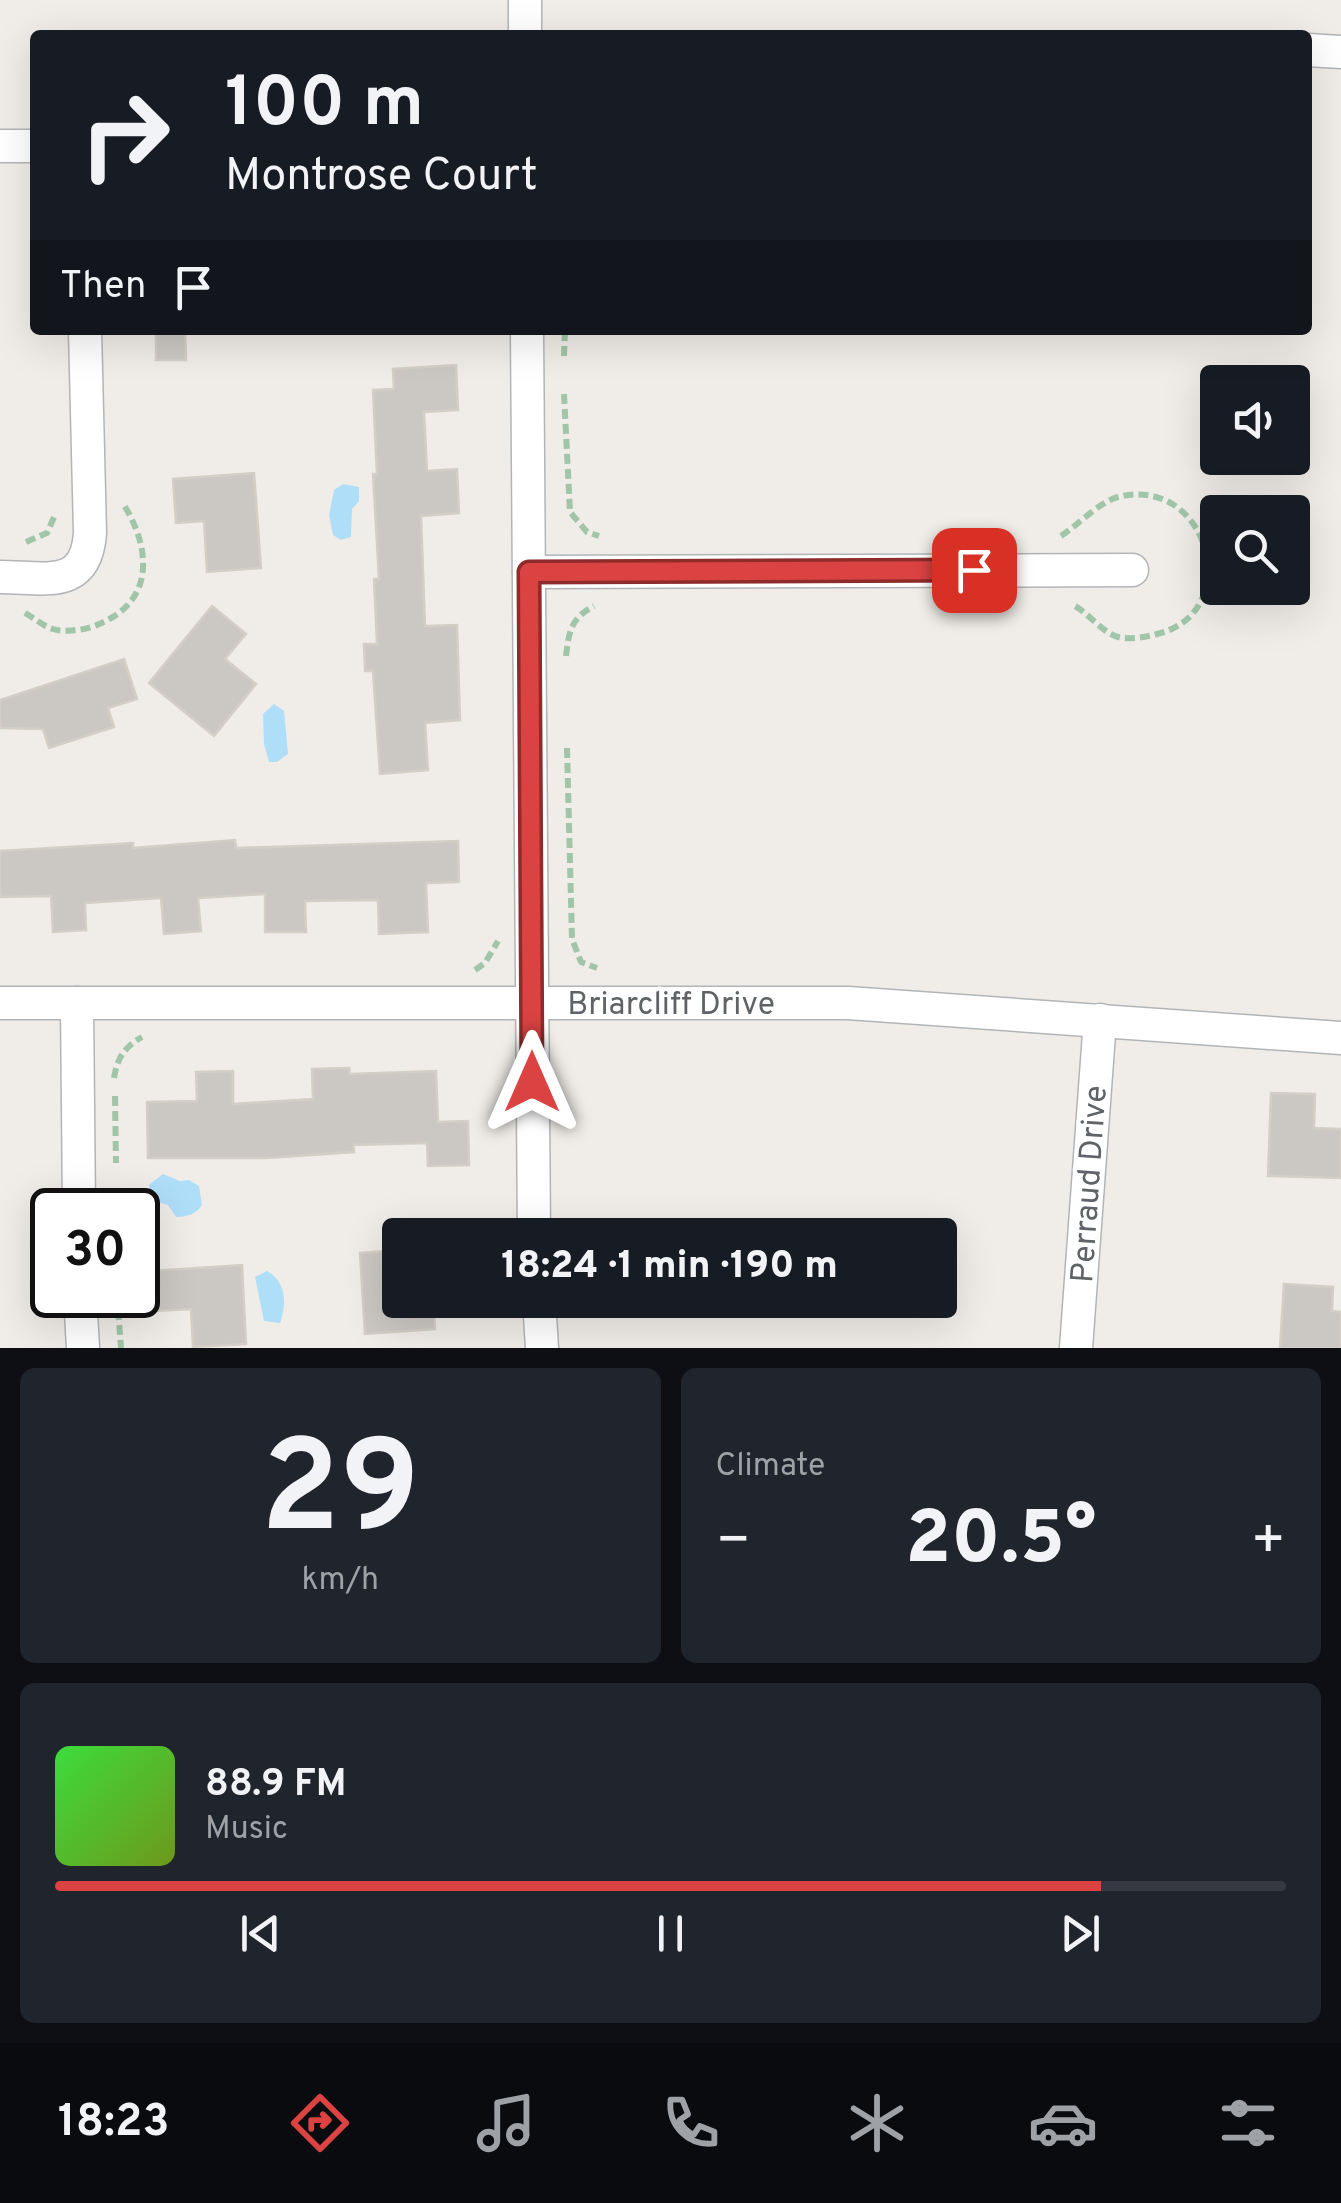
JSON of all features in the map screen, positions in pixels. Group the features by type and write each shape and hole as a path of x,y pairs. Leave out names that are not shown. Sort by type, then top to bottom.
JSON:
{"street":[{"path":"525,0 526,30"},
{"path":"1312,50 1341,52"},
{"path":"0,146 30,146"},
{"path":"0,577 63,576 76,571 86,559 90,533 84,335"},
{"path":"527,335 534,1218"},
{"path":"529,572 1132,570"},
{"name":"Briarcliff Drive","path":"0,1003 848,1003 1341,1038"},
{"path":"77,1003 78,1188"},
{"name":"Perraud Drive","path":"1076,1348 1100,1020"},
{"path":"81,1318 83,1348"},
{"path":"540,1318 542,1348"}],"path":[{"path":"564,372 565,335"},
{"path":"564,388 570,512 587,532 609,540"},
{"path":"1059,537 1114,498 1138,494 1160,498 1184,511 1198,528 1208,564 1209,584 1203,598 1167,632 1144,638 1117,637 1078,607 1064,602"},
{"path":"11,544 47,533 57,506"},
{"path":"566,671 569,627 580,613 600,603"},
{"path":"567,740 572,939 581,962 610,973"},
{"path":"116,1181 116,1062 129,1044 152,1031"},
{"path":"119,1318 121,1348"}],"water":[{"path":"343,484 359,487 359,501 352,509 351,537 341,540 333,535 329,515 334,490"},
{"path":"274,704 284,711 288,754 277,762 269,762 263,714"},
{"path":"163,1174 189,1180 199,1186 202,1205 191,1214 176,1217 168,1205 160,1203 160,1188 149,1185"},
{"path":"267,1271 278,1281 283,1294 280,1323 264,1321 255,1277"}],"building":[{"path":"156,335 185,335 186,360 156,360"},
{"path":"456,365 458,410 424,412 427,471 457,469 459,513 421,516 425,626 457,625 460,720 425,723 428,770 380,774 373,671 365,671 364,644 377,644 374,579 379,579 373,390 394,389 393,369"},
{"path":"254,473 261,568 207,572 204,521 176,523 173,479"},
{"path":"212,606 246,634 225,659 256,684 214,736 149,683"},
{"path":"124,659 137,699 108,708 114,727 49,748 43,729 0,728 0,700"},
{"path":"235,840 236,848 458,841 459,882 426,883 428,932 379,934 378,900 305,901 306,932 265,932 265,894 198,898 201,931 164,934 161,898 85,903 86,930 53,932 51,896 0,897 0,851 133,843 133,848"},
{"path":"349,1068 350,1074 436,1071 438,1122 468,1121 469,1165 428,1166 427,1143 353,1145 354,1152 266,1158 148,1158 147,1102 197,1101 196,1072 233,1071 233,1104 313,1099 312,1069"},
{"path":"1271,1093 1315,1094 1314,1128 1341,1129 1341,1178 1268,1176"},
{"path":"382,1251 382,1318 434,1318 435,1329 365,1334 360,1253"},
{"path":"242,1265 246,1344 193,1347 191,1309 160,1311 160,1270"},
{"path":"1284,1284 1333,1287 1332,1311 1341,1312 1341,1348 1280,1348"}],"route":[{"path":"532,1082 529,572 974,570"}]}
